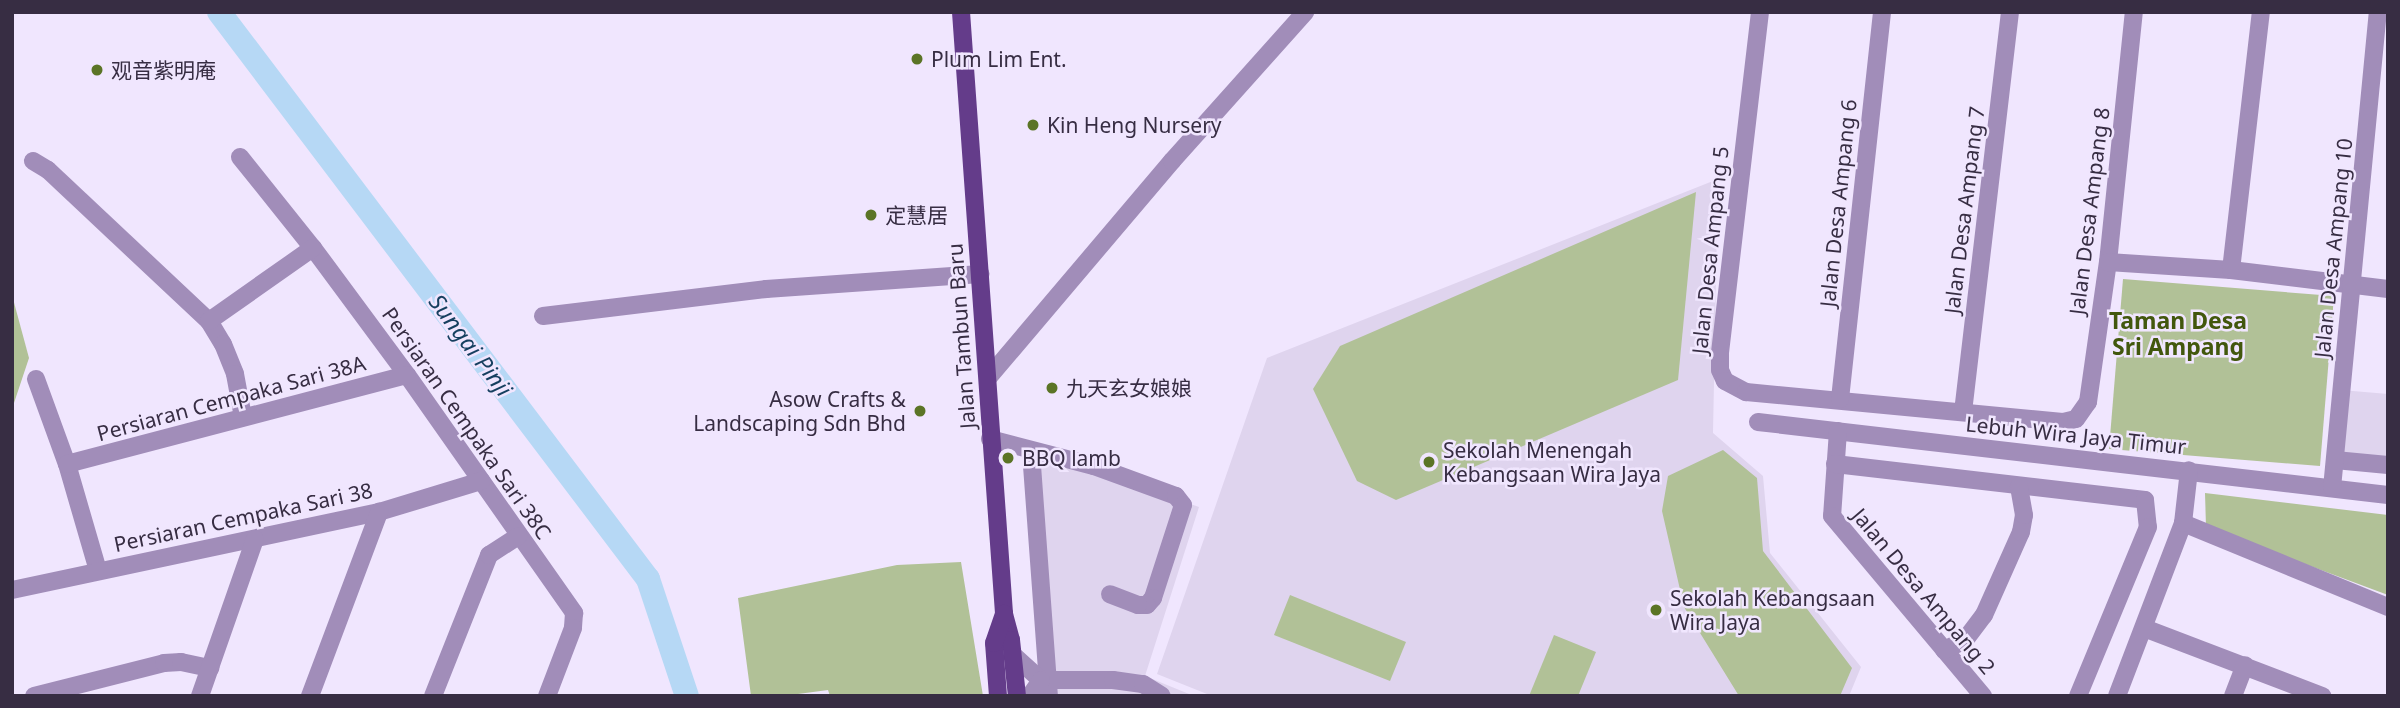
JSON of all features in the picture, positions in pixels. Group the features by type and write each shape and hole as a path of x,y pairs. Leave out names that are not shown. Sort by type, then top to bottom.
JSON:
{"main road":[{"name":"Jalan Tambun Baru","path":"961,12 1004,614 1017,696"},
{"name":"Jalan Tambun Baru","path":"998,696 994,643 1004,614"}],"street":[{"path":"988,378 1304,12"},
{"name":"Jalan Desa Ampang 5","path":"1760,12 1720,370 1725,381 1746,392 1807,395 2063,422 2076,419 2082,413"},
{"name":"Jalan Desa Ampang 6","path":"1840,399 1882,12"},
{"name":"Jalan Desa Ampang 7","path":"1963,412 2010,12"},
{"name":"Jalan Desa Ampang 8","path":"2082,413 2088,402 2108,262 2134,12"},
{"path":"2231,270 2261,12"},
{"name":"Jalan Desa Ampang 10","path":"2332,488 2378,12"},
{"name":"Persiaran Cempaka Sari 38C","path":"240,157 313,248 407,375 518,537 574,613 573,628 547,696"},
{"path":"33,161 48,170 209,321 223,344 235,374 243,417"},
{"path":"209,321 313,248"},
{"path":"2108,262 2231,270 2388,289"},
{"path":"543,316 766,289 980,274"},
{"name":"Persiaran Cempaka Sari 38A","path":"68,464 407,375"},
{"path":"36,379 68,464 97,571"},
{"path":"1804,428 1807,395"},
{"name":"Lebuh Wira Jaya Timur","path":"1758,422 2388,495"},
{"name":"Jalan Desa Ampang 2","path":"1838,431 1832,516 1983,696"},
{"path":"990,439 1031,452 1094,466 1176,496 1183,505 1153,598 1147,605 1138,605 1110,594"},
{"path":"1031,452 1046,685"},
{"path":"2335,460 2388,465"},
{"path":"1835,464 2145,500 2147,527 2078,696"},
{"path":"2117,696 2183,523 2189,470"},
{"name":"Persiaran Cempaka Sari 38","path":"12,590 379,512 481,481"},
{"path":"1944,650 1965,640 1984,615 2021,532 2024,515 2019,486"},
{"path":"310,696 379,512"},
{"path":"2183,523 2388,607"},
{"path":"433,696 489,555 518,537"},
{"path":"200,696 255,539"},
{"path":"2144,628 2322,696"},
{"path":"1012,654 1046,685"},
{"path":"34,696 164,663 181,662 210,668"},
{"path":"2233,696 2245,666"},
{"path":"1030,696 1046,685 1101,679 1143,684 1162,696"}],"shaded area":[{"name":"Sekolah Menengah Kebangsaan Wira Jaya","path":"1718,179 1713,433 1763,476 1770,553 1861,667 1849,696 1212,696 1157,674 1267,358"},
{"path":"2341,390 2388,394 2388,466 2334,460"},
{"path":"1026,446 1199,507 1145,676 1194,696 1053,696"}],"green space":[{"path":"1696,192 1678,380 1396,500 1357,481 1313,389 1340,346"},
{"path":"2123,279 2334,296 2320,466 2109,449"},
{"path":"12,295 29,358 12,409"},
{"path":"1723,450 1757,478 1763,551 1852,668 1840,696 1739,696 1684,607 1662,511 1668,476"},
{"path":"2205,493 2388,515 2388,595 2206,527"},
{"path":"961,562 983,696 830,696 828,690 783,696 751,696 738,598 897,565"},
{"path":"1290,595 1406,642 1390,681 1274,635"},
{"path":"1554,635 1596,652 1578,696 1529,696"}],"waterway":[{"name":"Sungai Pinji","path":"219,12 648,579 687,696"}],"place":[{"name":"Plum Lim Ent.","path":"917,59"},
{"name":"观音紫明庵","path":"97,70"},
{"name":"Kin Heng Nursery","path":"1033,125"},
{"name":"定慧居","path":"871,215"},
{"name":"九天玄女娘娘","path":"1052,388"},
{"name":"Asow Crafts & Landscaping Sdn Bhd","path":"920,411"},
{"name":"BBQ lamb","path":"1008,458"},
{"name":"Sekolah Menengah Kebangsaan Wira Jaya","path":"1429,462"},
{"name":"Sekolah Kebangsaan Wira Jaya","path":"1656,610"}],"district":[{"name":"Taman Desa Sri Ampang","path":"2178,333"}]}
